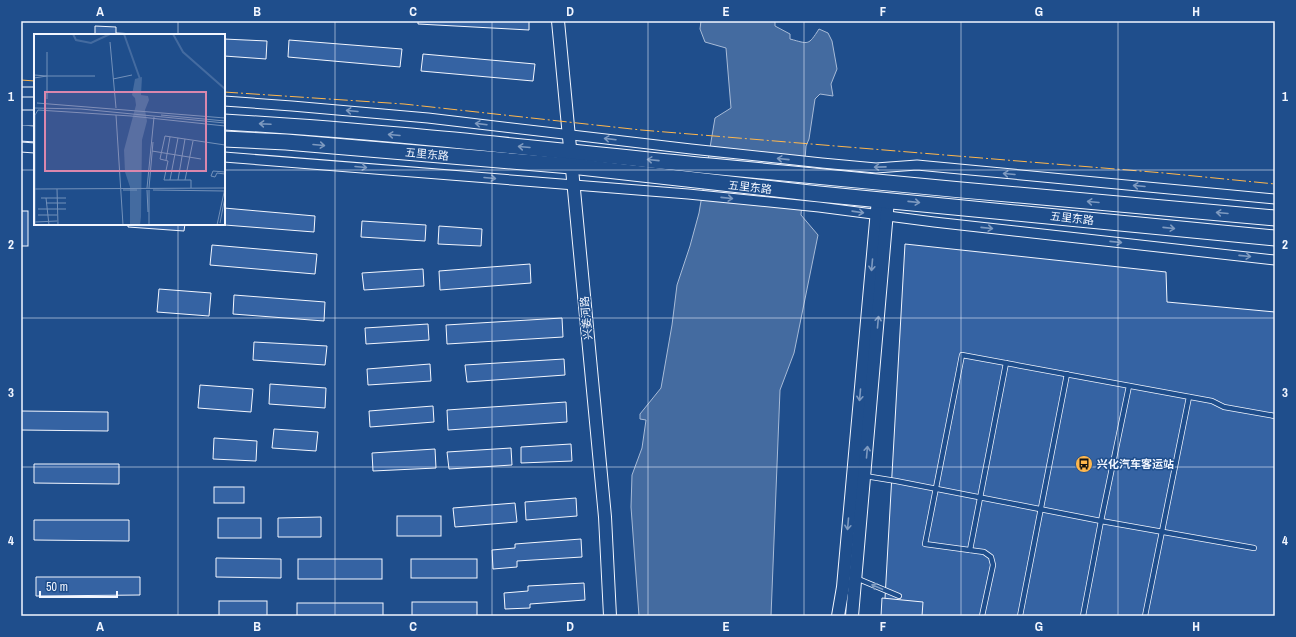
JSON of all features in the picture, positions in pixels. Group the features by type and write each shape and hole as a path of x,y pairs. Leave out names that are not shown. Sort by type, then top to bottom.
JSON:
{"main road":[{"path":"21,118 34,118"},
{"name":"五里东路","path":"225,122 287,126 570,151 692,165 822,170 1275,218"},
{"path":"21,133 34,134"},
{"name":"五里东路","path":"225,139 286,142 571,166 689,187 819,200 883,199 1275,238"}],"street":[{"name":"兴姜河路","path":"558,21 605,517 610,616"},
{"path":"21,92 34,92"},
{"path":"225,101 428,118 568,134 691,149 822,170 917,165 1275,199"},
{"path":"21,147 34,148"},
{"path":"225,157 573,184 689,187"},
{"path":"852,616 859,476 883,199"},
{"path":"819,200 882,215 942,223 1275,260"},
{"path":"838,616 859,476"}],"lane":[{"path":"982,616 993,565 991,557 984,552 925,544 962,355 1212,401 1224,407 1275,416"},
{"path":"970,550 1006,363"},
{"path":"1020,616 1067,374"},
{"path":"1083,616 1129,386"},
{"path":"1145,616 1189,397"},
{"path":"859,476 936,488 1101,521 1254,548"},
{"path":"855,578 899,596"}],"water":[{"path":"701,21 775,21 775,26 790,34 790,39 805,43 810,41 819,29 828,33 832,41 837,69 831,84 833,96 820,94 815,99 809,139 806,146 801,215 818,235 794,353 780,390 771,616 639,616 631,507 632,475 642,448 646,420 640,419 640,414 661,388 677,285 699,213 715,118 731,108 726,48 705,42 700,29"}],"building":[{"path":"418,21 529,21 529,30 418,24"},
{"path":"95,26 116,27 116,33 136,34 95,34"},
{"path":"225,39 267,41 266,59 225,56"},
{"path":"289,40 402,49 400,67 288,57"},
{"path":"423,54 535,64 533,81 421,71"},
{"path":"225,208 315,216 314,232 225,225"},
{"path":"21,211 28,211 28,246 21,246"},
{"path":"362,221 426,225 425,241 361,237"},
{"path":"128,225 185,225 184,231 128,227"},
{"path":"439,226 482,229 481,246 438,244"},
{"name":"兴化汽车客运站","path":"905,244 1166,272 1167,302 1275,312 1275,616 884,616"},
{"path":"212,245 317,254 315,274 210,265"},
{"path":"530,264 531,283 440,290 439,271"},
{"path":"423,269 424,286 364,290 362,273"},
{"path":"159,289 211,293 209,316 157,312"},
{"path":"234,295 325,302 324,321 233,314"},
{"path":"562,318 563,337 447,344 446,325"},
{"path":"428,324 429,340 366,344 365,328"},
{"path":"254,342 327,346 325,365 253,360"},
{"path":"564,359 565,375 467,382 465,365"},
{"path":"430,364 431,381 368,385 367,369"},
{"path":"270,384 326,388 325,408 269,404"},
{"path":"200,385 253,389 251,412 198,408"},
{"path":"566,402 567,422 448,430 447,410"},
{"path":"433,406 434,422 370,427 369,411"},
{"path":"21,411 108,412 108,431 21,430"},
{"path":"274,429 318,432 316,451 272,448"},
{"path":"214,438 257,441 256,461 213,459"},
{"path":"571,444 572,461 521,463 521,447"},
{"path":"511,448 512,465 449,469 447,452"},
{"path":"435,449 436,468 373,471 372,453"},
{"path":"34,464 119,464 119,484 34,483"},
{"path":"214,487 244,487 244,503 214,503"},
{"path":"576,498 577,516 526,520 525,502"},
{"path":"515,503 517,522 455,527 453,508"},
{"path":"397,516 441,516 441,536 397,536"},
{"path":"321,517 321,537 278,537 278,518"},
{"path":"218,518 261,518 261,538 218,538"},
{"path":"34,520 129,520 129,541 34,540"},
{"path":"581,539 582,557 517,561 517,567 493,569 492,550 515,548 515,544"},
{"path":"216,558 281,559 281,578 216,577"},
{"path":"298,559 382,559 382,579 298,579"},
{"path":"411,559 477,559 477,578 411,578"},
{"path":"36,577 140,577 140,595 36,596"},
{"path":"584,583 585,600 530,604 530,608 505,609 504,593 528,591 528,586"},
{"path":"882,598 923,602 922,616 881,616"},
{"path":"219,601 267,601 267,616 219,616"},
{"path":"412,602 477,602 477,616 412,616"},
{"path":"297,603 383,603 383,616 297,616"}],"power":[{"path":"21,80 34,81"},
{"path":"225,92 404,104 641,130 1164,173 1275,184"}],"place":[{"name":"兴化汽车客运站","path":"1084,464"}]}
